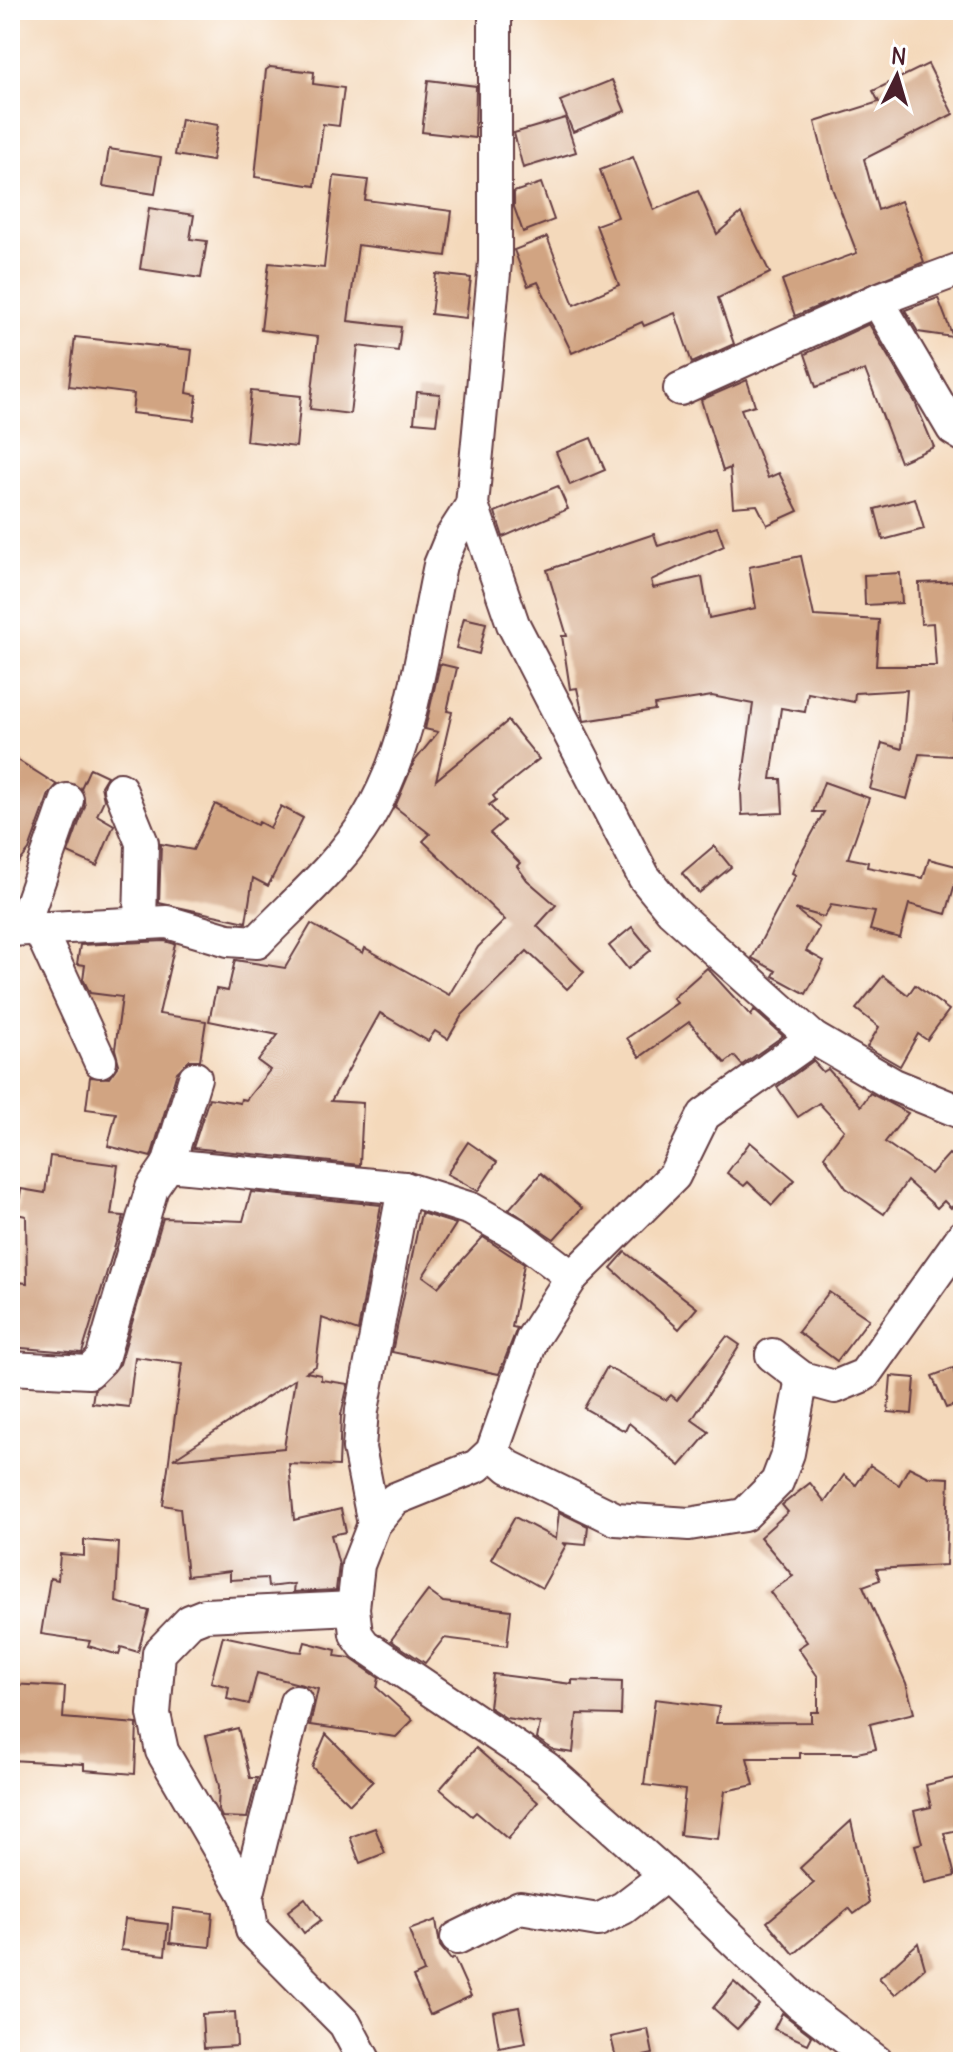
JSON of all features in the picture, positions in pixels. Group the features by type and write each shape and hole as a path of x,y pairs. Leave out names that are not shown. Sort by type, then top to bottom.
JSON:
{"street":[{"path":"495,10 495,262 472,505 513,624 644,877 672,911 813,1038 894,1085 963,1113"},
{"path":"680,389 877,300 963,268"},
{"path":"877,300 953,429 963,435"},
{"path":"24,929 167,922 228,940 257,942 345,849 368,819 399,753 440,565 452,536 472,505"},
{"path":"120,789 142,843 140,922"},
{"path":"67,800 24,929 100,1061"},
{"path":"813,1038 704,1115 674,1176 572,1277 532,1339 492,1452 477,1466 395,1499 374,1524 358,1565 353,1608 356,1634 364,1645 546,1768 666,1875 799,2003 877,2062"},
{"path":"10,1368 89,1372 102,1359 152,1188 168,1165 195,1078"},
{"path":"168,1165 404,1188 471,1209 517,1235 572,1277"},
{"path":"374,1524 359,1448 362,1410 404,1188"},
{"path":"772,1355 802,1378 835,1387 864,1375 963,1236"},
{"path":"492,1452 509,1467 616,1519 689,1524 744,1515 777,1482 788,1453 802,1378"},
{"path":"353,1608 205,1615 190,1621 159,1653 154,1714 162,1751 247,1897 252,1930 345,2024 365,2062"},
{"path":"247,1897 296,1702"},
{"path":"457,1938 520,1907 598,1920 623,1908 666,1875"}],"building":[{"path":"928,64 953,114 864,159 878,210 901,201 924,262 795,316 782,280 857,253 832,188 815,122 879,102 873,91"},
{"path":"270,67 314,72 313,84 344,88 339,126 323,124 315,186 255,177 266,70"},
{"path":"428,80 476,86 475,138 422,132"},
{"path":"612,80 625,111 573,132 560,101"},
{"path":"565,118 576,152 523,168 514,133"},
{"path":"181,119 218,125 212,161 175,155"},
{"path":"109,149 161,157 155,194 103,186"},
{"path":"633,157 654,210 698,191 717,234 741,213 770,273 718,298 734,344 692,363 675,313 644,326 642,322 572,353 538,282 528,286 514,250 547,237 574,305 619,285 596,225 618,217 600,170"},
{"path":"334,176 368,180 365,200 452,211 446,256 358,245 348,321 401,327 398,351 358,346 350,414 310,409 318,337 261,330 269,263 324,268"},
{"path":"541,183 554,220 523,232 514,207 514,192"},
{"path":"149,208 194,215 190,239 207,241 201,278 140,269"},
{"path":"436,274 471,278 466,318 431,314"},
{"path":"938,298 953,337 918,332 905,310"},
{"path":"869,324 915,402 934,447 900,462 865,370 816,387 805,354"},
{"path":"75,337 192,350 187,393 197,395 194,420 132,413 134,394 69,386"},
{"path":"747,380 755,405 741,409 768,478 779,473 798,511 767,525 757,505 733,507 730,468 723,471 701,400"},
{"path":"251,391 301,396 296,447 246,441"},
{"path":"417,392 440,394 436,424 414,422"},
{"path":"591,438 605,470 570,485 556,452"},
{"path":"558,486 568,509 503,537 495,512"},
{"path":"915,498 924,529 883,540 875,509"},
{"path":"717,527 724,546 651,580 653,588 702,577 709,618 756,608 749,567 801,556 814,616 879,620 876,666 936,666 933,623 921,624 919,583 963,581 963,711 955,710 952,756 919,754 907,799 870,789 882,743 902,749 907,690 855,693 854,702 808,693 805,712 781,708 771,779 781,779 783,813 742,815 741,790 753,704 712,696 654,705 655,710 584,721 577,688 570,689 562,636 567,636 547,570 654,534 658,546"},
{"path":"900,573 902,603 865,605 864,575"},
{"path":"464,618 486,623 479,654 456,648"},
{"path":"440,664 457,668 447,711 452,712 436,780 508,721 539,759 493,796 496,800 489,805 504,821 490,833 520,863 517,866 527,880 556,905 537,926 584,972 567,989 527,951 462,1015 448,1039 435,1031 428,1041 380,1013 331,1101 363,1103 360,1165 193,1148 209,1098 240,1103 241,1099 246,1100 270,1070 258,1061 278,1035 209,1021 216,989 228,991 235,960 285,968 311,924 363,953 365,948 449,995 478,947 505,920 423,841 430,834 395,807 414,762 438,732 425,729"},
{"path":"10,755 57,785 49,794 29,850 10,874"},
{"path":"90,768 107,776 101,786 104,800 97,815 114,825 97,866 68,853 85,806 81,788"},
{"path":"824,782 869,798 848,858 868,862 867,867 923,878 929,859 960,867 946,914 909,904 900,938 870,930 875,912 831,905 824,917 795,909 819,928 806,951 824,961 806,994 773,976 776,971 752,958 796,875 792,873 796,863 824,812 813,812"},
{"path":"215,804 257,825 259,822 270,828 281,806 303,818 268,886 253,878 246,922 159,903 161,844 193,850"},
{"path":"714,846 731,867 699,893 682,873"},
{"path":"632,927 651,950 628,969 609,946"},
{"path":"165,941 175,944 159,1014 206,1021 200,1060 190,1060 177,1072 151,1157 108,1146 116,1113 86,1109 90,1077 109,1078 119,1064 115,1049 122,997 90,993 83,979 85,965 77,964 80,945"},
{"path":"707,968 751,1016 754,1010 783,1036 742,1065 734,1056 725,1063 689,1022 640,1057 627,1038 677,1003 673,998"},
{"path":"883,976 908,995 915,985 949,1010 927,1040 918,1034 900,1066 867,1047 879,1027 856,1009"},
{"path":"813,1061 823,1072 828,1069 861,1106 870,1093 908,1113 885,1142 931,1174 949,1154 963,1167 963,1195 951,1208 944,1201 937,1208 907,1181 884,1214 846,1188 824,1156 844,1130 819,1103 798,1117 777,1087"},
{"path":"468,1142 497,1162 478,1191 447,1174"},
{"path":"750,1142 795,1180 772,1205 748,1182 744,1186 727,1173"},
{"path":"50,1156 118,1165 111,1215 124,1216 82,1353 10,1347 10,1281 27,1283 26,1216 17,1214 21,1189 45,1193"},
{"path":"541,1173 582,1208 554,1239 509,1209"},
{"path":"251,1192 381,1205 358,1331 322,1318 316,1366 306,1372 321,1375 321,1380 348,1384 341,1415 339,1466 289,1464 294,1520 341,1509 346,1532 331,1535 339,1565 336,1590 293,1592 294,1584 268,1587 267,1578 230,1580 230,1571 187,1576 180,1508 163,1505 182,1363 135,1357 129,1407 92,1403 94,1390 120,1364 163,1218 243,1221","holes":["295,1379 284,1448 173,1459"]},
{"path":"421,1213 456,1224 423,1276 438,1287 483,1237 524,1264 512,1327 517,1328 499,1374 392,1352"},
{"path":"625,1252 697,1308 679,1329 611,1268"},
{"path":"829,1292 869,1319 837,1361 798,1332"},
{"path":"727,1336 740,1345 692,1420 709,1432 680,1466 629,1423 625,1431 584,1408 607,1367 666,1400 671,1395 677,1400"},
{"path":"953,1368 963,1402 946,1408 932,1376"},
{"path":"891,1376 915,1378 912,1414 888,1412"},
{"path":"870,1465 899,1485 909,1467 929,1477 949,1478 946,1565 876,1569 880,1580 863,1586 906,1683 914,1713 870,1724 876,1749 857,1753 800,1753 800,1758 747,1758 754,1785 725,1791 718,1839 680,1835 685,1790 644,1785 655,1699 719,1707 716,1723 811,1722 811,1712 818,1712 818,1677 798,1648 807,1642 770,1592 793,1576 760,1537 788,1512 782,1505 810,1483 825,1502 844,1475 856,1485"},
{"path":"559,1512 588,1526 586,1545 562,1543 566,1545 542,1588 491,1559 515,1517 556,1539"},
{"path":"84,1540 119,1543 116,1602 149,1611 138,1652 121,1647 119,1655 88,1646 90,1641 41,1634 50,1578 58,1580 60,1554 84,1556"},
{"path":"428,1591 443,1602 511,1610 507,1646 444,1638 425,1663 396,1644 391,1640"},
{"path":"223,1636 293,1651 302,1652 305,1642 336,1650 335,1656 350,1658 379,1678 377,1688 413,1720 396,1737 310,1725 318,1689 257,1673 249,1704 227,1699 229,1687 211,1682"},
{"path":"493,1674 572,1684 572,1680 622,1682 621,1715 577,1714 573,1753 554,1750 537,1739 540,1723 506,1718 489,1707"},
{"path":"10,1684 65,1687 63,1718 137,1724 135,1774 84,1770 84,1764 10,1760"},
{"path":"238,1728 250,1778 257,1778 247,1818 222,1817 218,1809 219,1786 206,1736"},
{"path":"326,1734 373,1781 350,1804 312,1767"},
{"path":"476,1748 538,1802 508,1839 476,1812 472,1816 440,1789"},
{"path":"963,1776 963,1829 944,1833 955,1876 925,1883 915,1845 922,1843 914,1811 931,1807 926,1785"},
{"path":"851,1821 869,1903 854,1914 849,1908 794,1954 767,1922 814,1883 800,1868"},
{"path":"375,1828 385,1853 360,1863 350,1837"},
{"path":"305,1898 321,1920 304,1933 288,1911"},
{"path":"173,1908 213,1913 210,1947 170,1943"},
{"path":"125,1919 168,1924 165,1955 121,1950"},
{"path":"436,1920 440,1946 451,1960 454,1958 471,1996 430,2015 413,1977 424,1972 409,1930"},
{"path":"918,1943 925,1968 895,1995 879,1978"},
{"path":"734,1982 759,2005 737,2029 713,2008"},
{"path":"519,2007 526,2043 499,2048 493,2012"},
{"path":"235,2012 237,2046 204,2048 202,2014"},
{"path":"782,2013 812,2036 808,2044 774,2029"},
{"path":"648,2029 653,2054 617,2062 611,2037"}]}
